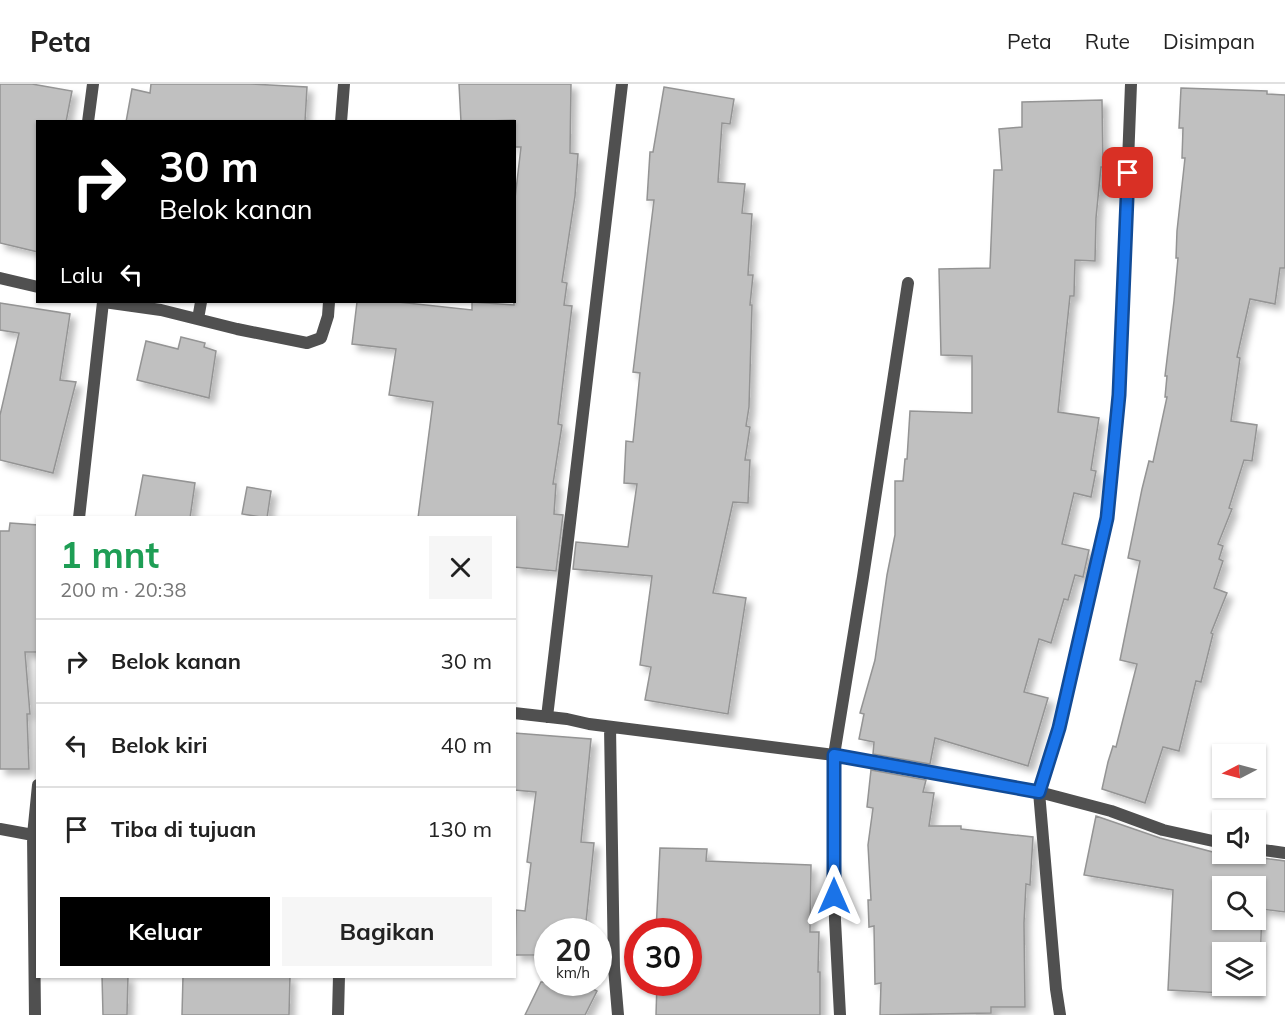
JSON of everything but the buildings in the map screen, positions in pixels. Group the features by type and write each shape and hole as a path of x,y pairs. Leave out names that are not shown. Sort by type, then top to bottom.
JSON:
{"street":[{"path":"88,120 93,84"},
{"path":"340,120 344,84"},
{"path":"547,717 622,84"},
{"path":"1060,1015 1039,792 1059,728 1107,518 1119,395 1131,84"},
{"path":"0,279 36,287"},
{"path":"840,1015 835,920 834,755 864,577 908,283"},
{"path":"79,516 104,303"},
{"path":"111,303 161,310 307,343 321,338 328,316 329,303"},
{"path":"198,320 201,303"},
{"path":"516,713 834,755 1039,792 1111,811 1163,830 1212,841"},
{"path":"610,727 614,968 618,1015"},
{"path":"35,1015 33,835 36,805"},
{"path":"0,829 33,835"},
{"path":"1266,850 1285,853"},
{"path":"338,1015 339,978"}],"route":[{"path":"834,896 834,755 1039,792 1059,728 1107,518 1119,395 1128,173"}]}
